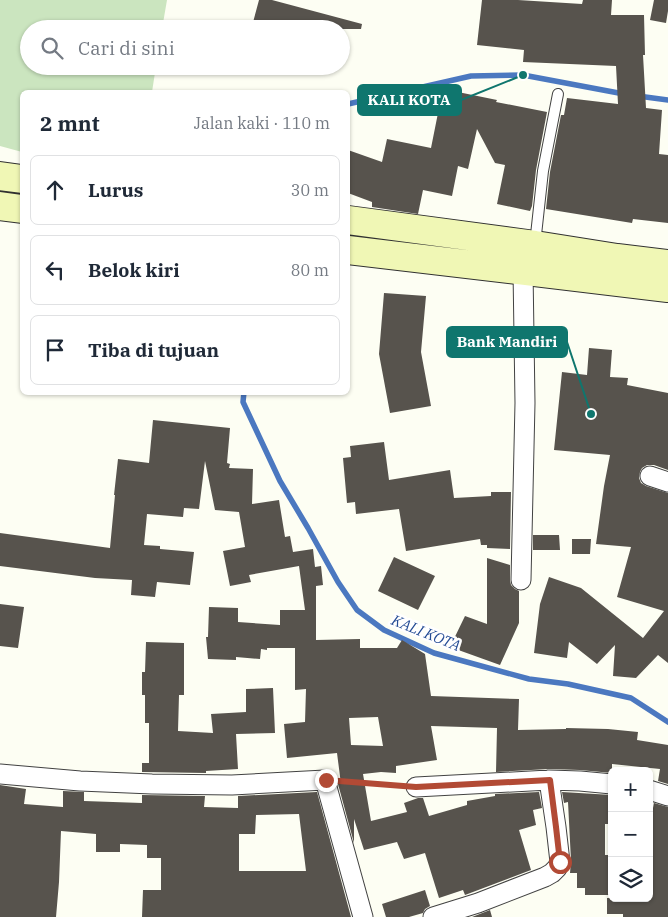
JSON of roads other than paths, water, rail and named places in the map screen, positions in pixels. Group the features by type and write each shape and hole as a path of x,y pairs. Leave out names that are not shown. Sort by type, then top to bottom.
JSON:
{"street":[{"path":"0,176 20,179"},
{"path":"0,206 20,209"},
{"path":"350,220 668,264"},
{"path":"350,250 668,288"},
{"path":"521,580 525,403 523,270"},
{"path":"0,774 80,781 152,784 232,785 326,780 363,917"},
{"path":"434,917 478,903 545,877 557,868 560,862 550,780"},
{"path":"416,787 550,780 608,784"},
{"path":"653,791 668,796"}],"lane":[{"path":"535,245 543,171 558,94"}],"waterway":[{"name":"KALI KOTA","path":"350,104 471,76 523,75 624,94"},
{"name":"KALI KOTA","path":"638,96 668,100"},
{"name":"KALI KOTA","path":"244,395 243,402 280,481 338,582 357,610 384,630 434,653 529,679 568,684 631,698 668,722"}],"place":[{"name":"KALI KOTA","path":"523,75"},
{"name":"Bank Mandiri","path":"591,414"}]}
